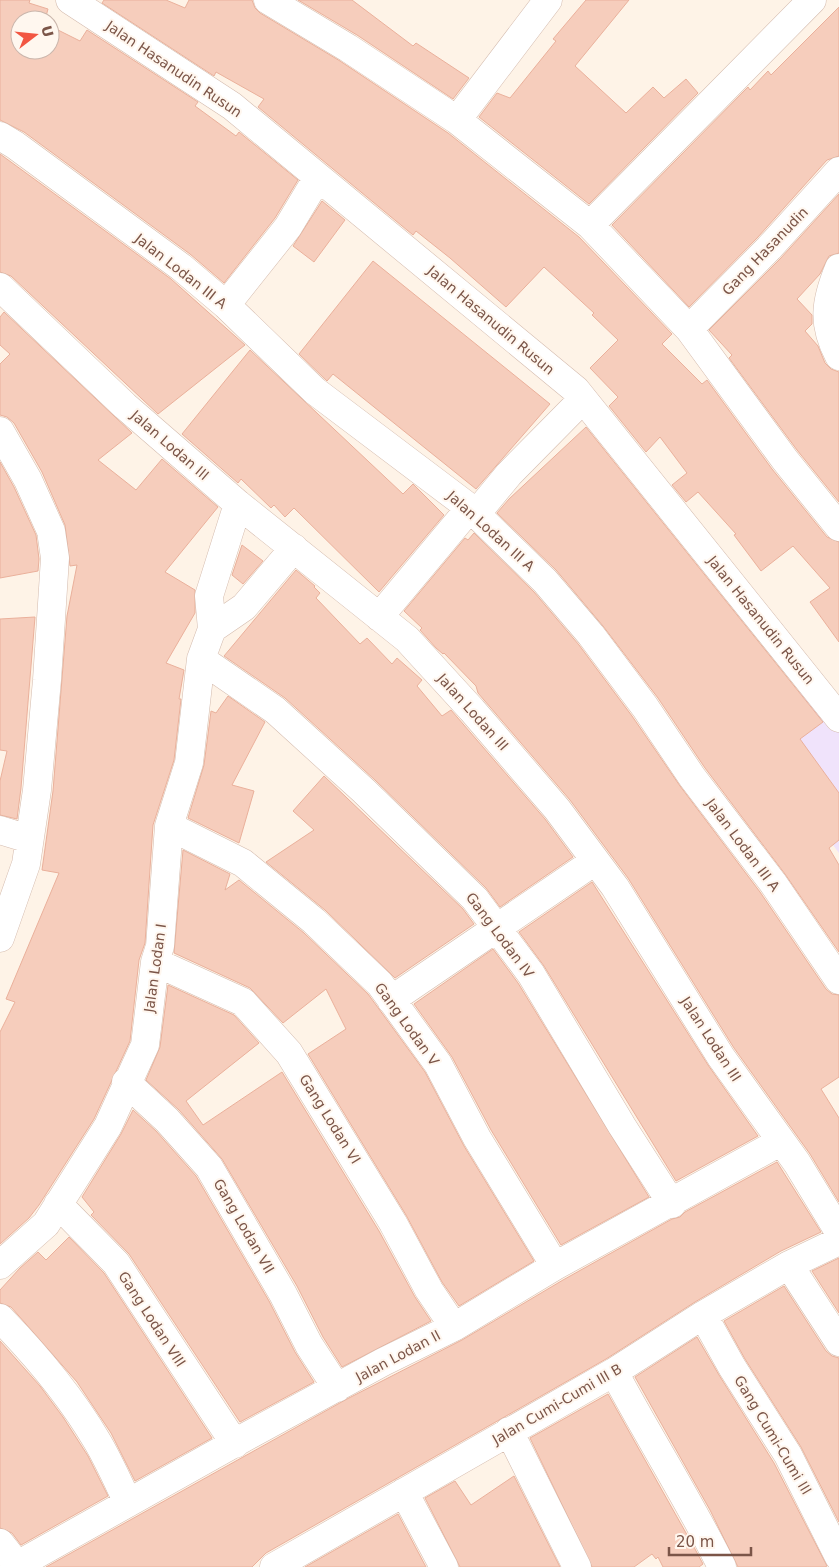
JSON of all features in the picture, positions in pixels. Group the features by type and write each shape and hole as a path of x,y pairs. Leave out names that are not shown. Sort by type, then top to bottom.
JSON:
{"street":[{"name":"Jalan Hasanudin Rusun","path":"70,0 232,106 576,390 839,718"},
{"path":"268,0 348,48 457,120 590,225 689,329 785,460 839,527"},
{"path":"457,120 548,0"},
{"path":"590,225 812,0"},
{"name":"Jalan Lodan III A","path":"0,136 15,144 181,267 226,305 315,391 473,511 545,581 591,635 645,707 692,777 773,883 839,980"},
{"name":"Gang Hasanudin","path":"689,329 769,248 839,171"},
{"path":"226,305 288,227 318,177"},
{"path":"839,268 827,306 828,337 839,356"},
{"name":"Jalan Lodan III","path":"0,288 124,406 238,504 407,639 472,710 557,809 615,886 721,1057 780,1142 797,1163 839,1232"},
{"path":"379,617 473,511 583,399"},
{"path":"0,430 28,480 51,531 55,558 48,680 37,790 26,864 0,938"},
{"name":"Jalan Lodan I","path":"0,1265 46,1224 108,1126 126,1082 145,1045 155,962 160,946 169,826 189,763 201,659 212,629 209,596 238,504"},
{"path":"212,629 244,607 294,548"},
{"name":"Gang Lodan IV","path":"201,659 275,710 364,791 475,899 531,974 622,1126 672,1204"},
{"name":"Gang Lodan V","path":"169,826 243,863 314,921 380,984 438,1064 477,1138 555,1266"},
{"path":"0,830 29,839"},
{"path":"391,1000 596,861"},
{"name":"Gang Lodan VI","path":"155,962 243,1002 289,1052 393,1223 429,1290 454,1327"},
{"name":"Gang Lodan VII","path":"126,1082 167,1120 209,1167 278,1286 309,1346 337,1388"},
{"name":"Jalan Lodan II","path":"17,1566 234,1444 454,1327 555,1266 672,1204 780,1142"},
{"name":"Gang Lodan VIII","path":"58,1204 116,1263 234,1444"},
{"name":"Jalan Cumi-Cumi III B","path":"274,1567 306,1559 404,1492 614,1372 703,1315 789,1265 839,1241"},
{"path":"789,1265 839,1342"},
{"name":"Gang Cumi-Cumi III","path":"703,1315 736,1375 788,1456 839,1557"},
{"path":"0,1318 39,1359 70,1398 98,1442 128,1503"},
{"path":"614,1372 653,1443 694,1509 722,1567"},
{"path":"509,1431 577,1567"},
{"path":"404,1492 444,1567"},
{"path":"0,1543 17,1566"}],"shaded area":[{"path":"809,683 839,724 839,853 747,730"}],"building":[{"path":"0,0 30,0 29,3 48,10 10,10 10,60 60,60 60,31 80,41 87,30 198,102 195,106 236,136 239,132 298,180 275,218 224,283 190,254 24,132 0,120"},
{"path":"104,0 166,0 185,8 189,0 252,0 255,8 260,13 340,61 448,133 579,237 672,334 662,344 702,384 707,380 772,469 827,537 839,542 839,642 810,602 830,588 793,546 761,571 734,535 736,534 698,492 686,502 672,485 687,473 660,437 646,452 609,406 618,397 590,368 618,340 592,315 594,313 544,267 506,307 450,258 416,231 413,235 258,107 264,99 216,72 214,76 102,3"},
{"path":"298,0 352,0 413,46 416,43 469,78 453,99 357,35"},
{"path":"586,0 629,0 575,66 626,113 653,87 664,98 686,79 698,93 589,204 479,117 497,93 510,98 556,41 553,39"},
{"path":"839,7 839,156 827,160 758,237 689,307 612,225 748,87 750,90 768,71 771,75"},
{"path":"0,154 171,279 245,345 158,414 11,276 0,272"},
{"path":"839,194 839,253 829,256 820,274 797,299 812,315 812,324 805,331 818,346 825,363 831,369 839,372 839,502 797,450 729,358 732,355 709,330 780,259"},
{"path":"322,201 345,220 314,262 293,246"},
{"path":"373,261 550,404 476,489 333,374 327,381 299,354"},
{"path":"4,312 132,433 98,460 136,490 162,459 218,507 165,572 195,590 195,613 166,663 184,670 179,699 181,699 174,760 153,825 145,943 139,960 130,1041 94,1119 39,1205 29,1218 0,1244 0,1032 15,1002 6,999 59,873 42,870 53,791 67,616 77,565 70,566 65,525 42,472 14,423 7,417 0,415 0,364 10,354 0,345 0,317"},
{"path":"250,350 403,494 413,484 444,515 379,592 294,508 285,517 274,505 271,508 241,479 238,483 182,434"},
{"path":"586,427 823,722 800,739 839,793 839,840 829,848 839,865 839,952 785,874 705,768 658,698 603,626 556,570 497,513 509,499"},
{"path":"0,462 36,535 39,559 38,571 0,578"},
{"path":"474,533 534,592 579,645 632,716 680,786 760,892 826,989 832,994 839,995 839,1077 821,1089 839,1118 839,1202 810,1154 734,1048 628,878 570,800 478,693 476,686 444,653 436,648 420,630 422,628 404,611 465,538 468,540"},
{"path":"242,545 263,561 243,584 232,575"},
{"path":"296,570 315,586 320,593 316,598 360,644 367,638 392,664 397,658 422,680 417,686 442,716 451,710 545,819 573,857 500,907 486,888 375,780 285,698 224,656"},
{"path":"35,617 17,819 0,815 0,781 7,751 0,750 0,619"},
{"path":"228,696 265,722 232,785 254,791 239,843 188,818 204,765 211,711 216,713"},
{"path":"324,776 463,909 474,924 395,978 325,910 266,862 314,830 293,811"},
{"path":"183,850 230,874 225,890 239,880 304,933 368,994 425,1072 464,1146 534,1261 459,1306 442,1282 406,1215 308,1054 346,1029 326,989 283,1023 250,988 174,953"},
{"path":"592,882 708,1065 758,1136 676,1181 544,966 519,932"},
{"path":"493,949 518,983 649,1197 561,1245 491,1130 452,1057 414,1004"},
{"path":"168,985 234,1015 259,1043 186,1101 203,1125 282,1072 379,1231 415,1297 431,1321 342,1367 222,1159 179,1110 146,1080 160,1047"},
{"path":"133,1110 156,1131 196,1176 269,1301 295,1352 314,1382 240,1422 129,1254 91,1215 94,1212 82,1197 121,1134"},
{"path":"777,1162 821,1232 781,1251 695,1302 606,1359 266,1553 252,1567 46,1567 347,1399 462,1340 563,1280"},
{"path":"69,1237 104,1273 212,1438 135,1481 111,1433 77,1382 11,1307 0,1303 0,1290 20,1268 38,1252 46,1260"},
{"path":"839,1258 839,1313 812,1271"},
{"path":"784,1286 826,1351 832,1356 839,1358 839,1522 801,1447 745,1359 724,1321"},
{"path":"697,1337 774,1463 827,1566 738,1567 710,1510 635,1377"},
{"path":"0,1341 40,1386 63,1417 88,1456 108,1496 21,1545 12,1533 0,1528"},
{"path":"608,1394 703,1564 699,1567 663,1567 658,1557 656,1559 652,1554 634,1567 592,1567 530,1438"},
{"path":"514,1476 560,1567 460,1567 425,1498 455,1481 471,1505"},
{"path":"398,1514 426,1567 305,1567"}]}
